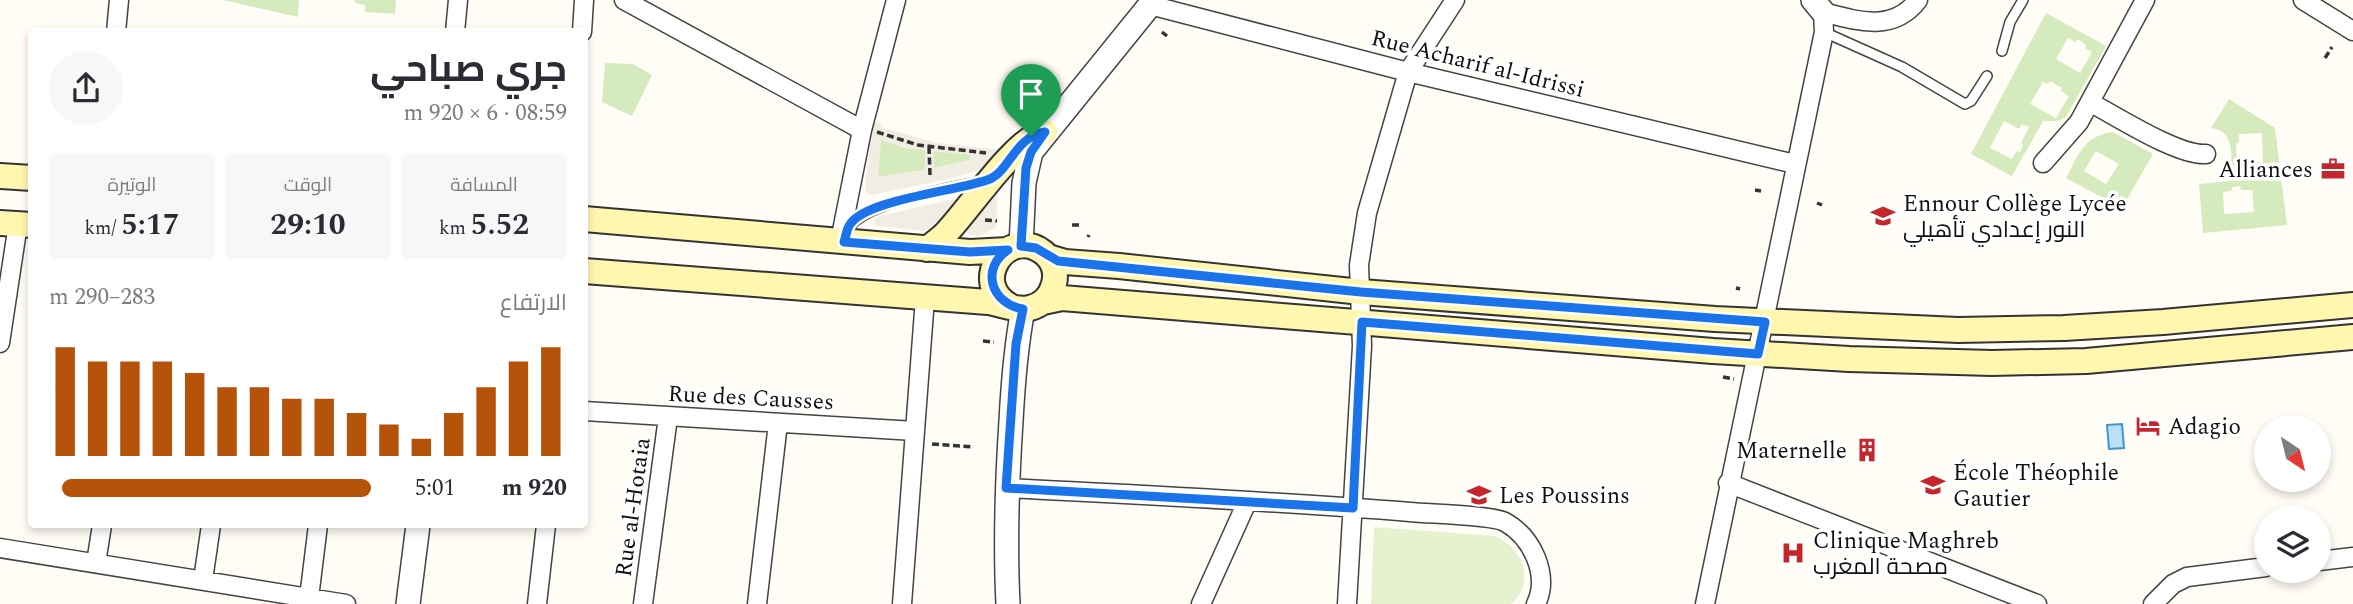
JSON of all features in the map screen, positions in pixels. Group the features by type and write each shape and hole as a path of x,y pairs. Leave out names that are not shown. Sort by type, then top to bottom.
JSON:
{"main road":[{"path":"927,249 945,234 1031,136 1045,132"},
{"path":"0,176 28,178"},
{"path":"588,219 983,253 1036,248 1048,257 1066,262 1361,292 1765,322 2025,330 2213,319 2353,305"},
{"path":"1015,248 996,263 992,278 999,298 1025,306 1050,295 1055,281 1053,266 1048,257"},
{"path":"588,271 1025,306 1062,298 1849,359 2050,363 2127,359 2353,337"}],"street":[{"path":"116,28 119,0"},
{"path":"455,28 458,0"},
{"path":"582,28 584,0"},
{"path":"624,0 870,131"},
{"path":"842,242 870,131 896,0"},
{"path":"1347,604 1362,322 1359,265 1367,213 1408,72 1455,0"},
{"path":"1705,604 1728,482 1765,322 1820,15 1880,23 1907,12 1918,0"},
{"path":"2043,163 2079,122 2091,103 2145,0"},
{"path":"2303,0 2353,32"},
{"path":"1015,248 1026,168 1031,152 1152,3"},
{"name":"Rue Acharif al-Idrissi","path":"1152,3 1408,72 1795,164"},
{"path":"2091,103 2179,150 2196,155 2206,154"},
{"path":"0,343 17,224"},
{"path":"902,604 925,298"},
{"path":"1008,604 1005,552 1006,488 1016,344 1025,306"},
{"name":"Rue des Causses","path":"588,411 915,431"},
{"name":"Rue al-Hotaia","path":"643,604 668,417"},
{"path":"757,604 778,423"},
{"path":"1728,482 2037,604"},
{"path":"1006,488 1353,508 1503,522 1525,538 1534,552 1540,576 1536,604"},
{"path":"1201,604 1247,502"},
{"path":"96,563 102,528"},
{"path":"203,580 211,528"},
{"path":"309,598 318,528"},
{"path":"408,604 418,528"},
{"path":"537,604 546,528"},
{"path":"0,548 346,604"},
{"path":"2331,560 2353,557"},
{"path":"2153,604 2173,584 2186,577 2254,568"}],"lane":[{"path":"2002,51 2010,22 2023,0"},
{"path":"1820,15 1965,104 1971,101 1987,76"},
{"path":"842,242 853,220 882,206 992,178"}],"path":[{"path":"1161,32 1167,36"},
{"path":"2325,58 2332,47"},
{"path":"870,131 913,144 995,153"},
{"path":"929,146 930,175"},
{"path":"1755,190 1761,191"},
{"path":"1072,225 1079,225"},
{"path":"983,341 994,342"},
{"path":"1723,377 1734,379"},
{"path":"930,444 974,447"}],"green space":[{"path":"223,0 299,0 298,17"},
{"path":"355,0 396,0 395,14 365,12 365,5 355,3"},
{"path":"2046,13 2106,46 2066,117 2057,121 2043,121 2012,176 1971,154","holes":["2068,38 2075,42 2078,39 2092,52 2080,73 2056,59","2050,81 2069,96 2056,118 2030,104 2043,82 2048,84","2004,121 2019,129 2022,124 2029,127 2021,143 2023,145 2020,152 2017,151 2012,159 1990,148"]},
{"path":"605,63 633,64 652,75 632,116 602,102"},
{"path":"2229,99 2275,128 2287,225 2203,233 2199,184 2231,181 2232,156 2229,141 2225,134 2211,128","holes":["2262,133 2263,165 2237,167 2236,143 2239,143 2239,134","2240,186 2241,190 2252,190 2254,212 2224,214 2223,192"]},
{"path":"2113,132 2153,154 2122,208 2066,178 2083,148 2103,134","holes":["2096,151 2119,164 2106,184 2084,171"]},
{"path":"881,140 906,148 925,149 925,170 877,177"},
{"path":"933,151 967,154 970,155 970,160 934,168"},
{"path":"1374,527 1496,536 1519,557 1525,576 1523,586 1511,604 1371,604"}],"shaded area":[{"path":"873,122 884,128 937,143 1001,150 984,168 952,178 871,195 866,192","holes":["881,140 906,148 925,150 925,170 878,177","933,151 967,154 970,155 970,160 934,168"]},
{"path":"998,189 996,228 979,236 968,235 966,228"},
{"path":"954,199 958,201 941,221 924,231 877,226 873,223 876,217"}],"water":[{"path":"2122,424 2124,448 2109,449 2107,425"}],"place":[{"name":"Alliances","path":"2333,169"},
{"name":"Ennour Collège Lycée النور إعدادي تأهيلي","path":"1883,216"},
{"name":"Adagio","path":"2148,426"},
{"name":"Maternelle","path":"1867,450"},
{"name":"École Théophile Gautier","path":"1933,485"},
{"name":"Les Poussins","path":"1479,495"},
{"name":"Clinique Maghreb مصحة المغرب","path":"1793,553"}],"route":[{"path":"1045,132 1031,152 1026,168 1021,246 1041,250 1058,261 1361,292 1765,322 1758,354 1362,322 1353,508 1006,488 1016,344 1023,309 1010,306 999,298 994,289 992,273 1002,254 1008,250 983,253 844,242 853,220 870,211 992,178 1031,136 1045,132"}]}
